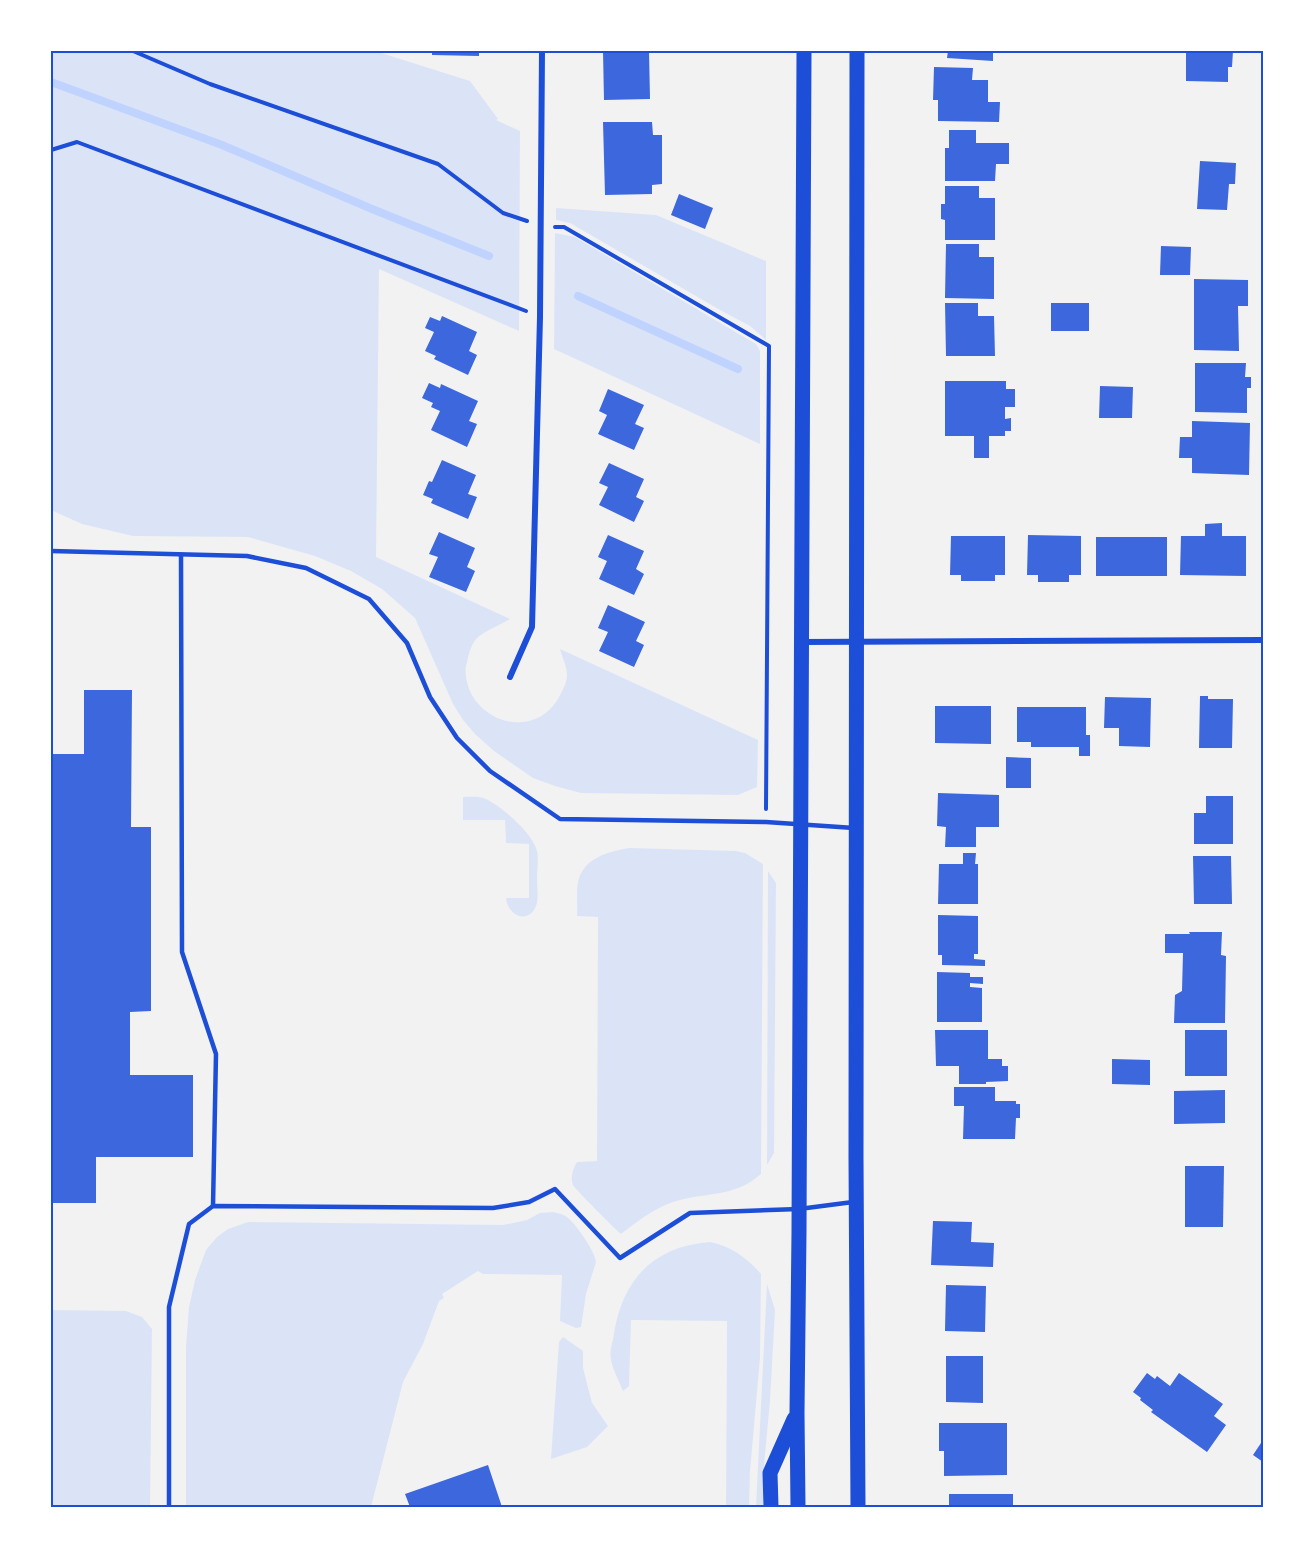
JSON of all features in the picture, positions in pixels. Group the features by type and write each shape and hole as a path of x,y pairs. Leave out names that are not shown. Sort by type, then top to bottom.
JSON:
{"main road":[{"path":"798,1507 796,1413 799,1209 804,51"},
{"path":"857,51 858,1507"},
{"path":"771,1507 770,1473 796,1413"}],"street":[{"path":"510,677 532,627 540,317 542,51"},
{"path":"801,642 1263,640"}],"lane":[{"path":"51,551 247,556 306,568 369,599 407,644 430,697 457,738 490,771 560,819 766,822 856,828"},
{"path":"181,555 182,952 216,1054 213,1206"},
{"path":"169,1507 169,1307 189,1224 213,1206 493,1208 530,1202 555,1189 620,1258 690,1213 799,1209 856,1201"}],"path":[{"path":"133,51 210,84 438,164 503,213 541,226 564,227 769,346 766,822"},
{"path":"51,150 78,142 540,317"}],"shaded area":[{"path":"51,51 375,51 470,81 498,119 496,120 520,131 519,331 379,269 376,557 510,619 478,637 466,665 469,689 487,712 499,719 526,722 538,718 550,709 567,678 560,649 758,740 757,787 738,795 581,793 533,778 494,751 463,720 453,704 415,618 382,589 351,571 315,556 248,537 133,536 82,524 51,510"},
{"path":"556,208 656,215 766,261 766,340 750,326 570,223 556,220"},
{"path":"555,233 575,237 756,344 760,351 760,444 554,349"},
{"path":"463,797 481,797 493,803 516,821 530,836 538,857 537,900 533,912 529,915 515,914 506,898 529,898 529,844 506,843 505,820 463,820"},
{"path":"630,848 736,851 745,853 763,864 761,1174 750,1182 729,1191 666,1205 621,1234 572,1182 572,1173 577,1162 597,1161 598,917 577,916 577,890 581,874 591,861 614,851"},
{"path":"768,871 776,883 774,1153 767,1165"},
{"path":"553,1212 571,1220 595,1257 596,1262 586,1294 581,1327 576,1328 560,1321 562,1275 483,1274 478,1271 442,1294 444,1298 439,1301 423,1344 403,1382 371,1507 186,1507 186,1347 189,1307 195,1280 206,1250 217,1237 228,1229 248,1222 503,1225 527,1220 540,1213"},
{"path":"710,1242 725,1246 738,1254 761,1274 760,1358 749,1507 726,1507 727,1321 631,1320 629,1386 623,1391 611,1360 618,1314 625,1297 644,1269 657,1258 673,1250"},
{"path":"767,1284 775,1310 763,1476 763,1507 756,1507"},
{"path":"51,1310 126,1311 142,1317 152,1329 150,1507 51,1507"},
{"path":"563,1337 583,1351 583,1368 592,1403 608,1426 587,1447 551,1459 559,1342"}],"building":[{"path":"432,51 479,51 479,56 432,55"},
{"path":"603,51 649,51 650,99 604,100"},
{"path":"948,51 993,51 993,61 947,58"},
{"path":"1186,51 1233,51 1232,67 1228,67 1228,82 1186,81"},
{"path":"934,67 973,68 972,80 988,80 988,102 1000,102 999,122 938,121 938,100 933,100"},
{"path":"603,122 652,122 653,135 662,135 662,184 652,185 652,194 605,195"},
{"path":"949,130 976,130 976,143 1009,143 1009,164 996,164 995,181 945,181 945,148 949,148"},
{"path":"1200,161 1236,163 1235,184 1229,184 1227,210 1197,209"},
{"path":"945,186 979,186 979,198 995,198 995,240 945,240 945,220 941,219 941,204 945,204"},
{"path":"679,194 713,208 705,229 671,215"},
{"path":"946,244 979,244 979,257 994,257 994,299 945,298"},
{"path":"1161,246 1191,247 1190,275 1160,275"},
{"path":"1194,279 1248,280 1248,306 1238,306 1239,351 1194,350"},
{"path":"945,303 978,303 978,316 994,316 995,356 946,356"},
{"path":"1051,303 1089,303 1089,331 1051,331"},
{"path":"442,316 477,332 469,351 477,355 468,375 434,359 436,356 425,351 434,332 425,328 430,317 440,321"},
{"path":"1195,363 1246,363 1245,377 1251,377 1251,388 1247,388 1247,413 1195,412"},
{"path":"945,381 1006,381 1006,389 1015,389 1015,407 1005,407 1005,419 1011,418 1011,431 1005,431 1005,436 989,436 989,458 974,458 974,436 945,436"},
{"path":"429,383 440,388 441,384 478,401 469,421 477,424 467,447 431,430 440,411 431,407 433,403 422,398"},
{"path":"1100,386 1133,387 1132,418 1099,418"},
{"path":"608,389 644,405 635,424 644,428 634,450 598,434 607,415 599,411"},
{"path":"1192,421 1250,423 1249,475 1192,473 1192,458 1179,458 1180,437 1192,437"},
{"path":"442,460 476,475 468,494 477,497 468,519 431,503 433,499 423,495"},
{"path":"609,463 644,479 636,497 644,501 634,522 599,505 608,487 599,483"},
{"path":"1222,523 1222,536 1246,536 1246,576 1180,575 1181,536 1205,536 1205,524"},
{"path":"439,532 475,548 467,567 475,571 466,592 429,577 438,557 429,554"},
{"path":"608,535 644,551 636,569 644,574 634,595 599,579 607,561 598,557"},
{"path":"1028,535 1081,536 1081,575 1069,575 1069,582 1038,582 1038,575 1027,575"},
{"path":"951,536 1005,536 1005,575 995,575 995,581 961,581 961,575 950,575"},
{"path":"1096,537 1167,537 1167,576 1096,576"},
{"path":"608,605 645,622 636,641 644,645 634,667 599,651 608,632 598,628"},
{"path":"84,690 132,690 131,827 151,827 151,1011 130,1012 130,1075 193,1075 193,1157 96,1157 96,1203 51,1203 51,754 84,754"},
{"path":"1200,696 1208,696 1208,699 1233,699 1232,748 1199,748"},
{"path":"1105,697 1151,698 1150,747 1119,746 1119,728 1104,728"},
{"path":"935,706 991,706 991,744 935,743"},
{"path":"1017,707 1086,707 1086,735 1090,735 1090,756 1079,756 1079,747 1031,747 1031,742 1017,742"},
{"path":"1006,757 1031,758 1031,788 1006,788"},
{"path":"938,793 999,795 999,827 976,827 976,847 945,847 946,827 937,826"},
{"path":"1206,796 1233,796 1233,844 1194,844 1194,813 1206,813"},
{"path":"963,853 976,853 978,904 938,904 939,864 963,864"},
{"path":"1193,856 1231,856 1232,904 1194,904"},
{"path":"938,915 978,916 978,954 974,954 974,959 985,960 985,966 942,965 942,955 938,955"},
{"path":"1189,932 1222,932 1221,955 1226,956 1225,1023 1174,1023 1175,995 1182,991 1183,953 1165,953 1165,934 1190,934"},
{"path":"937,972 970,973 970,977 983,977 983,984 970,983 970,987 982,988 982,1022 937,1022"},
{"path":"935,1030 988,1030 988,1059 1002,1059 1002,1066 1008,1066 1008,1081 959,1084 959,1066 936,1066"},
{"path":"1185,1030 1227,1030 1227,1076 1185,1076"},
{"path":"1112,1059 1150,1060 1150,1085 1112,1084"},
{"path":"954,1087 995,1087 995,1101 1016,1101 1016,1104 1020,1104 1020,1118 1016,1118 1015,1139 963,1139 964,1106 954,1106"},
{"path":"1225,1090 1225,1123 1174,1124 1174,1091"},
{"path":"1185,1166 1224,1166 1223,1227 1185,1227"},
{"path":"933,1221 972,1222 971,1242 994,1243 993,1267 931,1265"},
{"path":"946,1285 986,1286 985,1332 945,1331"},
{"path":"946,1356 983,1356 983,1403 946,1402"},
{"path":"1147,1373 1155,1379 1157,1376 1170,1386 1179,1373 1223,1404 1214,1416 1226,1425 1207,1452 1151,1412 1153,1410 1133,1392"},
{"path":"939,1423 1007,1423 1007,1475 944,1476 944,1451 939,1451"},
{"path":"1263,1440 1263,1462 1253,1455"},
{"path":"488,1465 502,1507 410,1507 405,1494"},
{"path":"949,1494 1013,1494 1013,1507 949,1507"}],"waterway":[{"path":"51,82 222,145 489,256"},
{"path":"578,296 738,369"}]}
